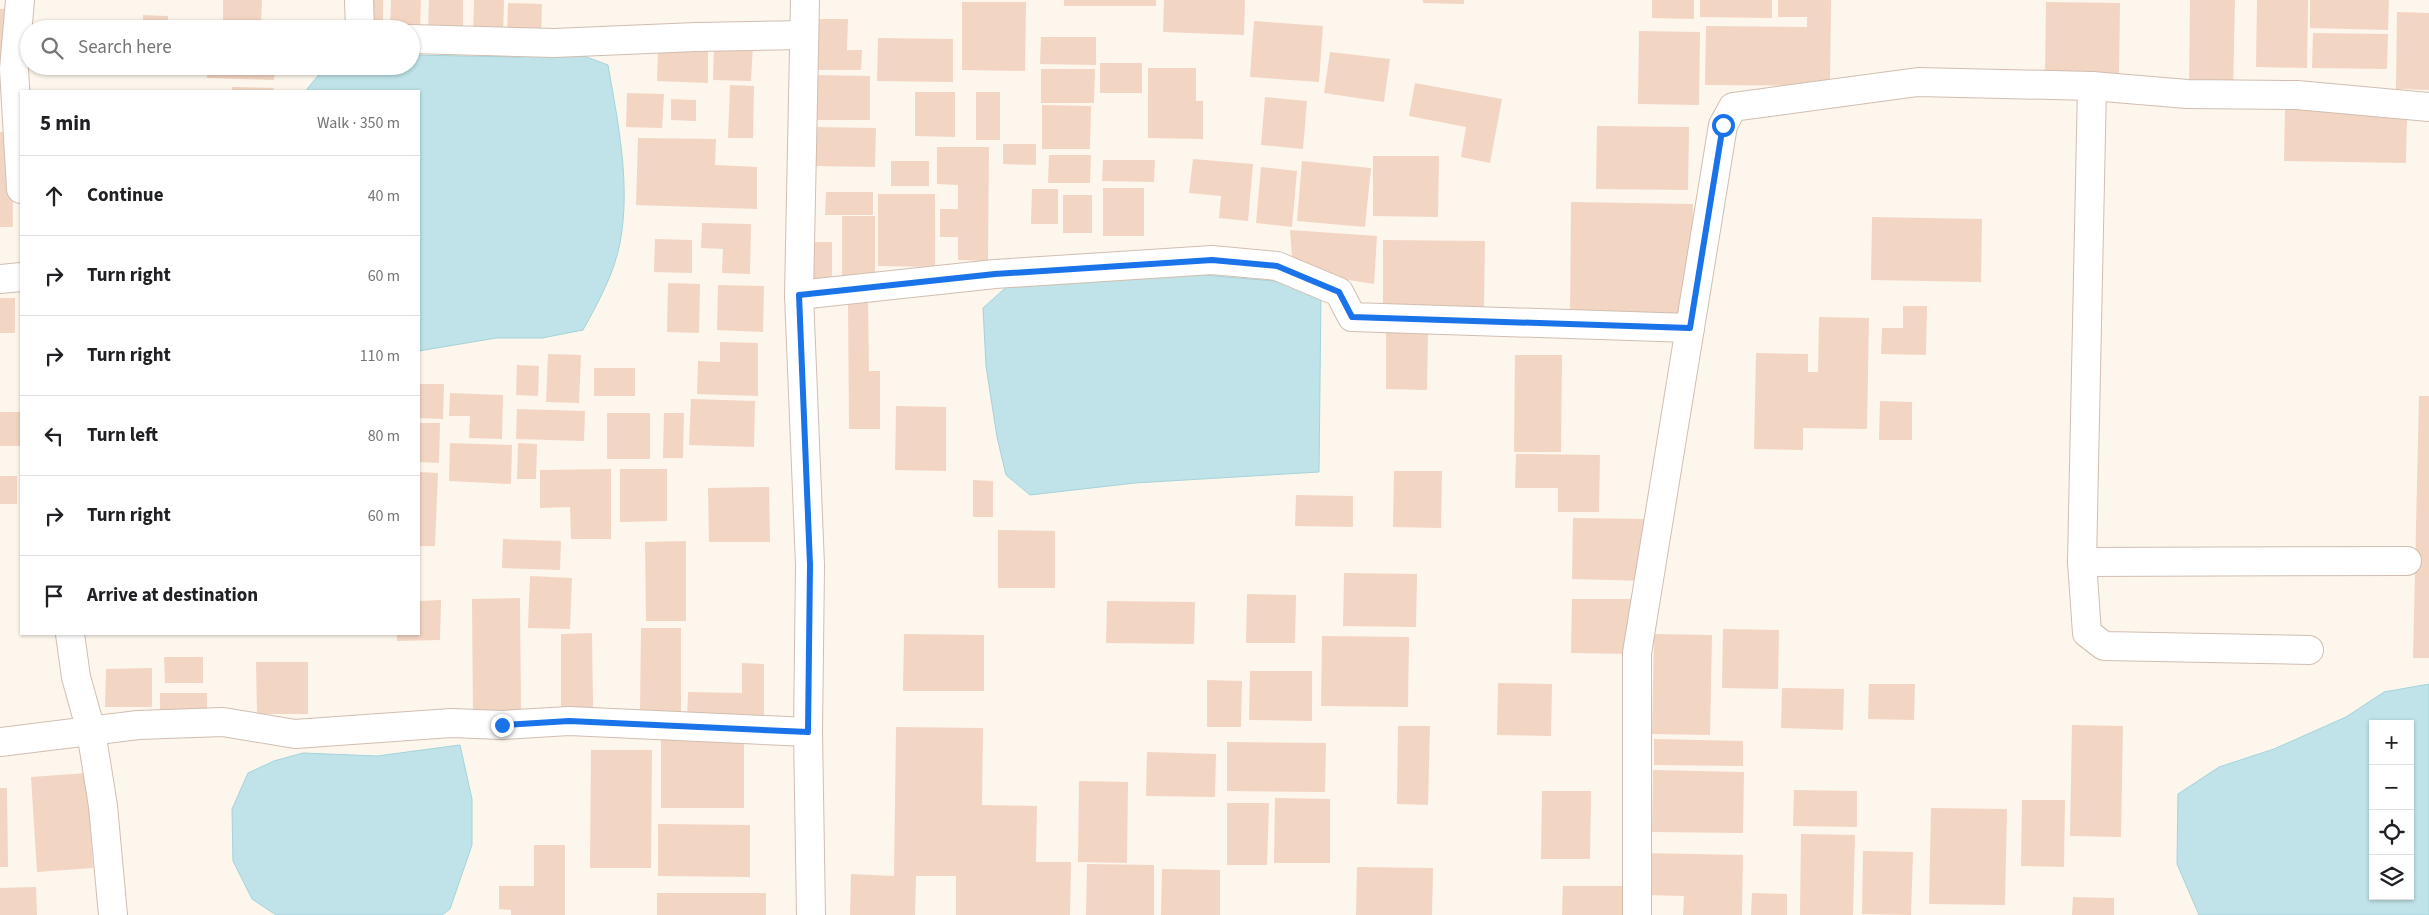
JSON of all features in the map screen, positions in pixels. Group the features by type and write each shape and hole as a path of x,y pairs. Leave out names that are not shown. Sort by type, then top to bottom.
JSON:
{"street":[{"path":"20,0 14,69 20,172"},
{"path":"359,0 360,20"},
{"path":"805,0 799,295 810,565 808,732 810,915"},
{"path":"420,39 554,43 804,35"},
{"path":"1637,915 1637,653 1723,125 1732,107 1918,82 2092,86 2187,94 2297,95 2429,107"},
{"path":"2092,86 2082,562 2087,633 2104,646 2309,650"},
{"path":"799,295 995,274 1212,260 1277,266 1339,292 1352,317 1690,328"},
{"path":"0,279 20,277"},
{"path":"2082,562 2407,562"},
{"path":"70,635 76,677 91,731 102,806 113,915"},
{"path":"0,742 138,725 223,722 294,734 451,722 502,725 569,721 808,732"}],"water":[{"path":"566,54 584,56 608,65 624,176 623,221 620,243 610,277 583,330 542,338 496,338 420,351 420,90 307,89 319,75 420,75 420,55 518,57"},
{"path":"1180,273 1274,281 1321,292 1319,472 1135,483 1030,495 1006,475 997,437 986,366 983,308 1012,282"},
{"path":"2429,684 2429,915 2199,915 2177,864 2178,794 2219,767 2274,749 2346,717 2384,692"},
{"path":"460,745 472,799 472,845 450,909 442,915 276,915 252,899 233,861 232,809 248,773 274,761 303,753 377,756"}],"building":[{"path":"223,0 262,0 261,20 223,20"},
{"path":"369,0 383,0 383,20 368,20"},
{"path":"391,0 421,0 420,30 420,20 390,20"},
{"path":"429,0 463,0 463,29 428,29"},
{"path":"474,0 504,0 503,35 473,35"},
{"path":"1064,0 1156,0 1156,6 1064,6"},
{"path":"1164,0 1245,0 1244,35 1163,32"},
{"path":"1423,0 1464,0 1464,4 1423,3"},
{"path":"1652,0 1694,0 1694,19 1652,18"},
{"path":"1700,0 1772,0 1772,18 1700,17"},
{"path":"1778,0 1831,0 1830,86 1705,85 1706,26 1807,27 1807,17 1778,17"},
{"path":"2190,0 2235,0 2233,90 2189,89"},
{"path":"2257,0 2308,0 2307,68 2256,67"},
{"path":"2310,0 2389,0 2388,30 2310,28"},
{"path":"962,2 1026,2 1025,71 962,70"},
{"path":"2046,2 2120,3 2119,76 2045,75"},
{"path":"508,3 542,4 541,38 507,37"},
{"path":"0,9 10,9 11,76 0,76"},
{"path":"2397,12 2429,13 2429,90 2396,89"},
{"path":"143,15 168,16 168,20 143,20"},
{"path":"817,19 848,19 847,50 862,50 861,70 817,70"},
{"path":"1254,21 1323,26 1319,82 1250,77"},
{"path":"1639,31 1700,32 1699,105 1638,104"},
{"path":"2313,33 2388,34 2387,69 2312,68"},
{"path":"1041,37 1096,37 1096,65 1040,64"},
{"path":"878,38 953,39 953,82 877,81"},
{"path":"714,43 753,44 751,81 713,80"},
{"path":"658,48 708,49 708,83 657,81"},
{"path":"1330,52 1390,59 1384,102 1324,93"},
{"path":"1100,63 1142,63 1142,93 1100,93"},
{"path":"1148,68 1196,68 1196,101 1203,101 1203,139 1148,138"},
{"path":"1041,69 1095,69 1094,103 1041,103"},
{"path":"207,75 274,75 274,80 207,78"},
{"path":"813,75 870,76 870,120 813,120"},
{"path":"1415,83 1502,99 1490,163 1461,157 1466,127 1409,116"},
{"path":"730,85 754,86 753,138 728,138"},
{"path":"232,87 274,88 273,90 232,90"},
{"path":"915,92 955,92 955,137 915,136"},
{"path":"976,92 1000,92 1000,140 976,140"},
{"path":"627,93 664,94 662,128 626,127"},
{"path":"1265,97 1307,101 1303,149 1261,145"},
{"path":"671,99 696,100 696,121 671,120"},
{"path":"1042,105 1091,106 1090,149 1042,149"},
{"path":"2285,109 2407,111 2406,163 2284,161"},
{"path":"1597,126 1689,127 1688,190 1596,189"},
{"path":"812,127 876,128 875,167 811,166"},
{"path":"0,132 12,132 13,227 0,227"},
{"path":"638,138 716,139 715,165 757,167 757,209 636,205"},
{"path":"1003,144 1036,144 1036,165 1003,164"},
{"path":"937,147 989,147 988,261 958,260 958,237 940,237 940,209 958,209 958,185 937,184"},
{"path":"1049,155 1091,155 1090,183 1048,183"},
{"path":"1373,156 1439,156 1438,217 1373,216"},
{"path":"1193,159 1253,164 1248,221 1219,218 1221,196 1189,193"},
{"path":"1103,160 1155,160 1154,182 1102,181"},
{"path":"891,161 929,161 929,186 891,186"},
{"path":"1302,161 1371,168 1365,227 1297,221"},
{"path":"1261,167 1297,171 1292,227 1256,223"},
{"path":"1103,188 1144,188 1144,236 1103,236"},
{"path":"1032,189 1058,189 1058,224 1031,224"},
{"path":"826,192 873,192 873,215 825,215"},
{"path":"878,194 935,194 935,267 878,266"},
{"path":"1063,195 1092,195 1092,233 1063,233"},
{"path":"1571,202 1693,204 1691,321 1570,319"},
{"path":"842,216 875,216 875,278 842,278"},
{"path":"1872,217 1982,219 1981,282 1871,280"},
{"path":"702,223 751,224 750,274 722,273 723,249 701,248"},
{"path":"1290,230 1377,236 1374,284 1293,271"},
{"path":"655,239 692,240 692,273 654,272"},
{"path":"1383,240 1485,241 1484,309 1383,307"},
{"path":"811,242 832,242 832,282 811,282"},
{"path":"668,283 700,284 699,333 667,332"},
{"path":"718,285 764,286 763,332 717,330"},
{"path":"0,298 15,298 15,333 0,333"},
{"path":"848,299 868,299 869,371 880,371 880,429 849,429"},
{"path":"1903,306 1927,306 1926,355 1881,354 1882,328 1903,328"},
{"path":"1819,317 1869,318 1867,429 1803,428 1803,450 1754,449 1756,353 1808,354 1808,372 1818,372"},
{"path":"1386,331 1428,332 1427,390 1386,389"},
{"path":"720,342 758,343 758,396 697,394 698,361 720,362"},
{"path":"548,354 581,355 579,403 546,402"},
{"path":"1515,355 1562,355 1561,452 1514,452"},
{"path":"517,365 539,366 538,396 516,395"},
{"path":"594,368 635,368 635,396 594,396"},
{"path":"420,384 444,384 443,419 420,418"},
{"path":"450,393 503,395 502,439 469,438 470,416 449,416"},
{"path":"2419,396 2429,396 2429,658 2413,658"},
{"path":"691,399 755,401 754,447 689,445"},
{"path":"1880,401 1912,402 1912,440 1879,440"},
{"path":"896,406 946,407 946,471 895,470"},
{"path":"517,409 585,411 584,441 516,439"},
{"path":"0,412 20,412 20,446 0,446"},
{"path":"607,413 650,413 650,459 607,459"},
{"path":"664,413 684,413 683,458 663,458"},
{"path":"420,423 440,423 439,463 420,462"},
{"path":"450,443 512,445 511,484 449,481"},
{"path":"518,443 537,444 536,479 517,479"},
{"path":"1516,454 1600,455 1599,512 1558,512 1558,488 1515,488"},
{"path":"611,469 611,539 571,539 570,507 540,508 540,470"},
{"path":"620,469 667,469 667,521 620,522"},
{"path":"1394,471 1442,471 1441,528 1393,527"},
{"path":"420,472 438,473 435,546 420,546"},
{"path":"0,476 17,476 17,504 0,504"},
{"path":"973,480 993,481 993,517 973,517"},
{"path":"769,487 770,542 709,542 708,488"},
{"path":"1296,495 1353,496 1353,527 1295,526"},
{"path":"1573,518 1647,519 1647,581 1572,579"},
{"path":"998,530 1055,531 1055,588 998,588"},
{"path":"503,539 561,541 560,570 502,568"},
{"path":"686,541 686,621 646,621 645,542"},
{"path":"1344,573 1417,574 1416,627 1343,626"},
{"path":"530,576 572,578 570,629 528,628"},
{"path":"1247,594 1296,595 1295,643 1246,643"},
{"path":"520,598 521,718 473,718 472,599"},
{"path":"1572,599 1636,599 1636,654 1571,653"},
{"path":"441,600 440,640 397,641 397,635 420,635 420,601"},
{"path":"1107,601 1195,602 1194,644 1106,643"},
{"path":"641,628 681,628 681,715 640,715"},
{"path":"1723,629 1779,630 1778,689 1722,688"},
{"path":"592,633 593,709 561,709 561,634"},
{"path":"904,634 984,635 984,691 903,691"},
{"path":"1654,634 1712,635 1710,735 1652,734"},
{"path":"1322,636 1409,637 1408,707 1321,706"},
{"path":"164,657 203,657 203,683 165,683"},
{"path":"256,662 308,662 308,714 257,714"},
{"path":"742,663 764,664 764,722 687,722 688,692 742,693"},
{"path":"152,668 152,707 105,707 106,669"},
{"path":"1250,671 1312,671 1312,721 1249,720"},
{"path":"1207,680 1242,681 1241,727 1207,727"},
{"path":"1498,683 1552,684 1551,736 1497,735"},
{"path":"1869,684 1915,684 1914,720 1868,719"},
{"path":"1782,688 1844,689 1843,730 1781,728"},
{"path":"160,693 207,693 207,716 160,716"},
{"path":"2072,725 2123,726 2121,837 2070,836"},
{"path":"1398,726 1430,726 1428,805 1397,804"},
{"path":"896,727 983,728 982,805 1037,806 1036,862 1071,862 1070,915 956,915 956,876 916,876 915,915 850,915 851,874 894,876"},
{"path":"661,733 744,734 744,808 661,808"},
{"path":"1654,739 1743,741 1743,766 1654,765"},
{"path":"1227,742 1326,743 1325,792 1227,791"},
{"path":"591,750 652,750 651,868 590,868"},
{"path":"1147,752 1216,754 1215,797 1146,796"},
{"path":"1653,770 1744,772 1743,833 1652,832"},
{"path":"87,773 93,868 37,872 31,777"},
{"path":"1079,781 1128,782 1127,863 1078,862"},
{"path":"0,788 7,788 8,867 0,867"},
{"path":"1794,790 1857,791 1857,827 1793,826"},
{"path":"1542,791 1591,791 1590,859 1541,859"},
{"path":"1275,798 1330,799 1330,863 1274,863"},
{"path":"2022,800 2065,800 2064,867 2021,866"},
{"path":"1227,803 1269,803 1267,865 1227,865"},
{"path":"1931,808 2007,809 2005,905 1929,904"},
{"path":"658,824 750,825 750,877 658,876"},
{"path":"1801,834 1855,835 1853,915 1800,915"},
{"path":"534,845 565,845 565,915 511,915 511,910 499,909 499,886 534,886"},
{"path":"1863,851 1913,852 1911,915 1862,914"},
{"path":"1643,853 1743,855 1742,915 1683,915 1684,896 1642,895"},
{"path":"1087,864 1154,865 1154,915 1086,915"},
{"path":"1357,867 1433,868 1432,915 1356,915"},
{"path":"1162,869 1220,870 1220,915 1161,915"},
{"path":"1563,886 1627,886 1626,915 1562,915"},
{"path":"36,887 37,915 0,915 0,888"},
{"path":"657,893 766,893 766,915 657,915"},
{"path":"1752,893 1787,894 1787,915 1751,915"},
{"path":"2073,897 2114,898 2114,915 2072,915"}],"route":[{"path":"502,725 569,721 808,732 810,565 799,295 995,274 1212,260 1277,266 1339,292 1352,317 1690,328 1723,125"}]}
